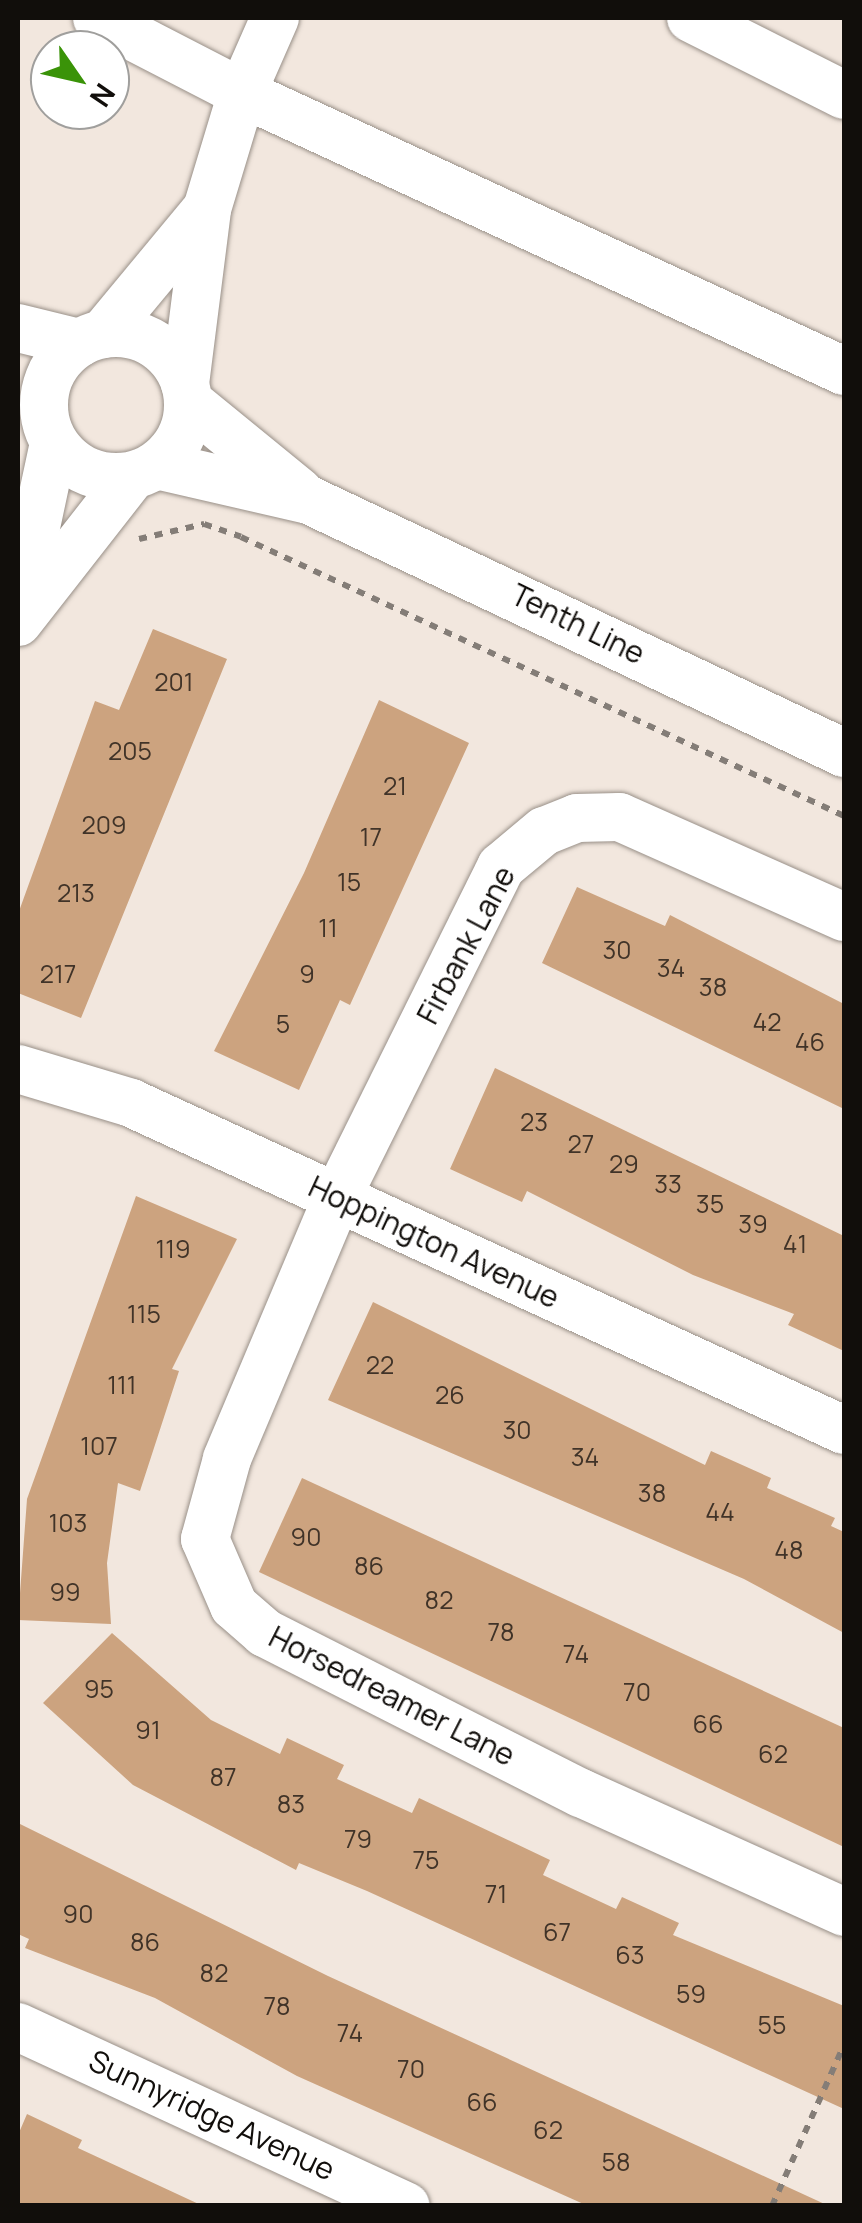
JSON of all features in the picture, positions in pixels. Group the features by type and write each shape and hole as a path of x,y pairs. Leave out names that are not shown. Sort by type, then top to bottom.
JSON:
{"street":[{"path":"97,18 242,93 844,370"},
{"path":"18,619 76,543 145,470 174,448 187,393 207,208 242,93 275,18"},
{"path":"691,18 844,95"},
{"path":"18,619 39,415 52,373 92,338 207,208"},
{"path":"18,328 154,344 187,393"},
{"name":"Tenth Line","path":"187,393 309,500"},
{"path":"39,415 88,472 145,470"},
{"name":"Tenth Line","path":"145,470 309,500 844,753"},
{"name":"Firbank Lane","path":"338,1198 501,867 544,832 578,818 619,817 844,917"},
{"name":"Hoppington Avenue","path":"18,1069 132,1102 844,1430"},
{"name":"Horsedreamer Lane","path":"338,1198 226,1460 205,1539 234,1606 265,1632 581,1793 844,1912"},
{"name":"Sunnyridge Avenue","path":"18,2027 406,2206"}],"path":[{"path":"76,543 115,566 136,540 170,526 204,524 241,537 844,816"},
{"path":"772,2206 844,2045"}],"building":[{"path":"153,629 227,659 81,1018 18,993 18,914 95,701 119,710"},
{"path":"379,700 469,743 350,1005 340,1000 299,1090 214,1051 304,873"},
{"path":"577,887 665,926 670,915 844,1004 844,1109 542,963"},
{"path":"495,1068 844,1236 844,1351 788,1325 794,1314 693,1275 527,1191 522,1202 450,1169"},
{"path":"136,1196 237,1239 172,1369 179,1371 140,1491 118,1483 107,1563 111,1624 18,1620 27,1499"},
{"path":"373,1302 705,1465 711,1451 771,1478 767,1488 835,1518 831,1526 844,1532 844,1633 744,1579 328,1400"},
{"path":"302,1478 844,1728 844,1847 259,1572"},
{"path":"112,1633 211,1720 280,1754 287,1738 344,1765 337,1779 412,1813 419,1798 550,1860 543,1875 616,1909 622,1897 679,1923 673,1935 844,2006 844,2109 367,1891 299,1863 296,1870 133,1785 43,1703"},
{"path":"18,1823 328,1976 829,2206 588,2206 297,2076 155,1998 25,1948 29,1939 18,1934"},
{"path":"27,2114 82,2140 78,2148 203,2206 18,2206 18,2135"}]}
